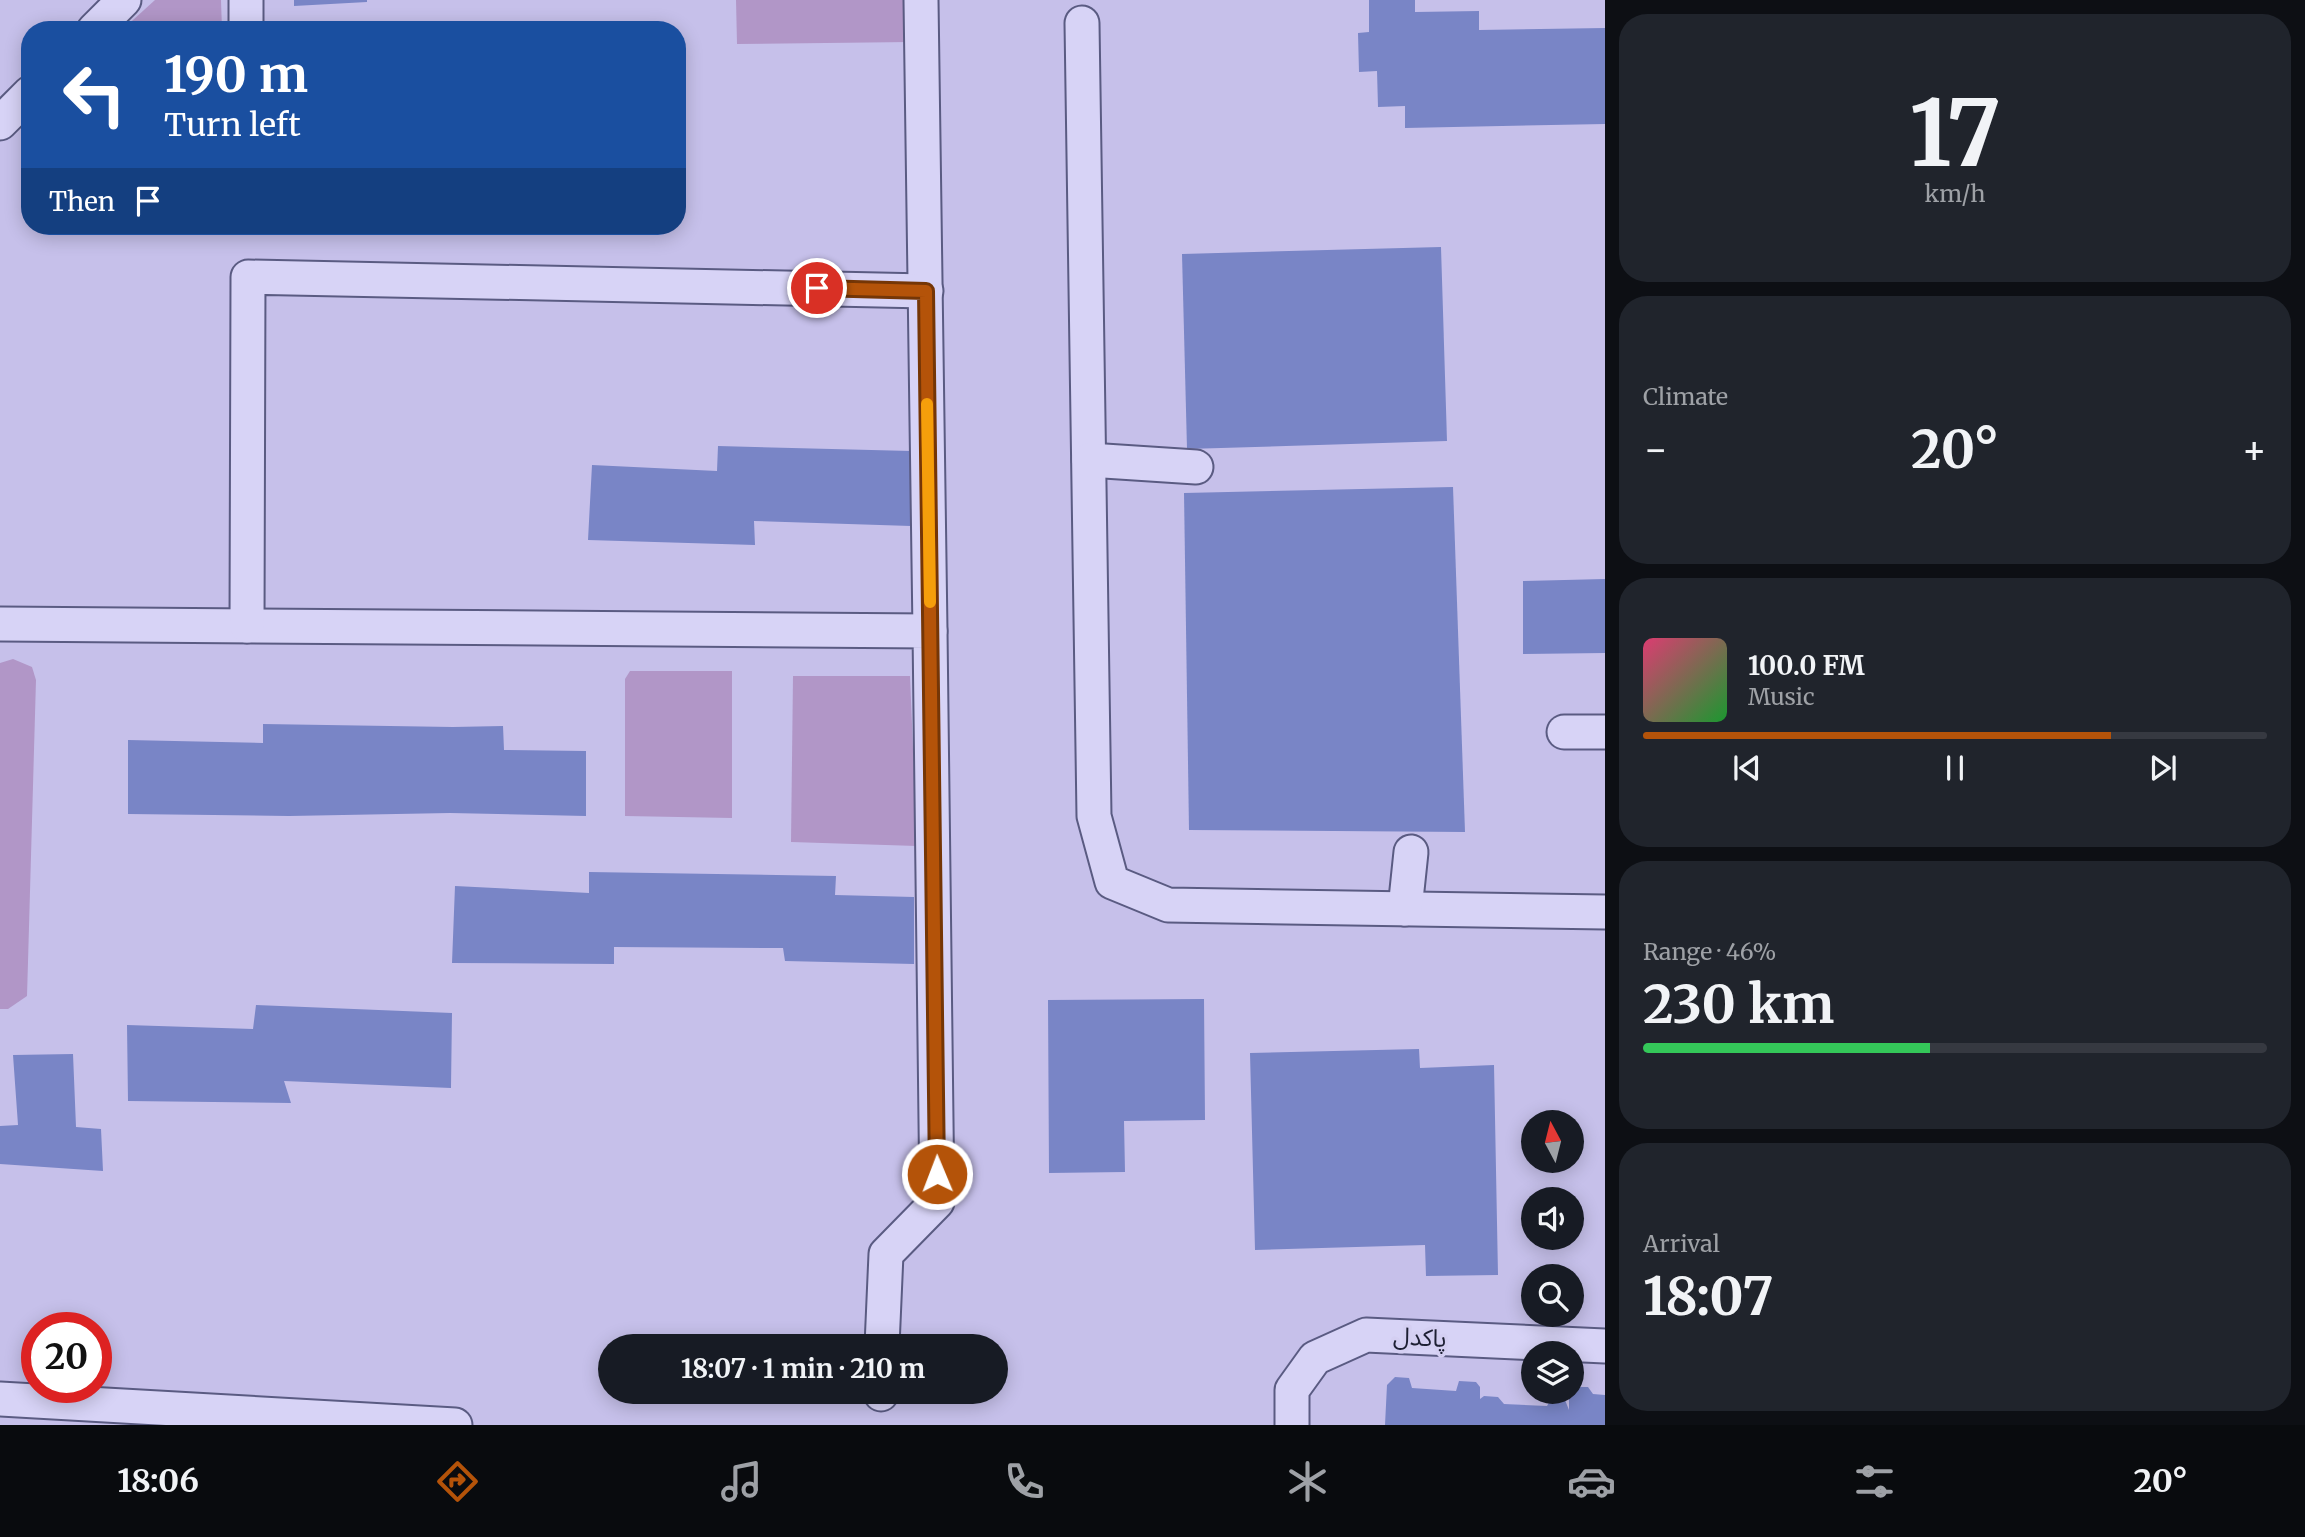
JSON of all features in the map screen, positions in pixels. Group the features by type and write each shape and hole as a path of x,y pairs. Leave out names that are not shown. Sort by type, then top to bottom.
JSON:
{"street":[{"path":"103,21 124,0"},
{"path":"246,0 246,21"},
{"path":"883,1334 886,1254 937,1202 921,0"},
{"path":"1083,23 1094,816 1112,882 1168,905 1605,912"},
{"path":"0,122 21,102"},
{"path":"247,626 248,277 926,291"},
{"path":"1089,460 1196,467"},
{"path":"0,624 930,631"},
{"path":"1564,732 1605,732"},
{"path":"1405,909 1411,852"},
{"name":"پاکدل","path":"1292,1425 1292,1390 1315,1358 1366,1335 1605,1346"},
{"path":"0,1399 455,1425"}],"shaded area":[{"path":"155,0 221,0 222,21 132,21"},
{"path":"736,0 909,0 911,42 737,44"},
{"path":"13,659 32,667 36,680 27,996 8,1009 0,1009 0,663"},
{"path":"630,671 732,671 732,818 625,816 625,679"},
{"path":"793,676 910,676 917,846 791,842"}],"building":[{"path":"294,0 367,0 367,2 294,6"},
{"path":"1369,0 1415,0 1415,12 1479,11 1479,30 1605,28 1605,124 1405,128 1405,106 1378,107 1377,71 1359,72 1358,33 1369,32"},
{"path":"1441,247 1447,441 1187,449 1182,254"},
{"path":"718,446 911,451 911,526 754,521 755,545 588,540 592,465 717,471"},
{"path":"1453,487 1465,832 1189,830 1184,493"},
{"path":"1605,579 1605,653 1523,654 1523,581"},
{"path":"263,724 503,726 504,750 586,751 586,816 450,813 289,816 128,814 128,740 263,743"},
{"path":"589,872 836,876 835,895 914,897 914,964 785,961 783,948 614,947 614,964 452,963 455,886 589,893"},
{"path":"1204,999 1205,1120 1124,1121 1125,1172 1049,1173 1048,1000"},
{"path":"256,1005 452,1013 451,1088 284,1081 291,1103 128,1101 127,1025 253,1029"},
{"path":"1419,1049 1420,1068 1494,1065 1498,1275 1426,1276 1425,1245 1255,1250 1250,1053"},
{"path":"73,1054 76,1127 101,1129 103,1171 0,1164 0,1126 18,1125 13,1055"},
{"path":"1395,1377 1409,1378 1412,1388 1456,1391 1459,1381 1476,1382 1480,1387 1480,1399 1484,1396 1498,1397 1504,1404 1567,1404 1569,1410 1569,1404 1584,1404 1584,1387 1588,1387 1593,1394 1605,1395 1605,1425 1385,1425 1387,1385"}],"slow traffic":[{"path":"927,404 930,602"}],"route":[{"path":"817,288 926,291 937,1174"}]}
